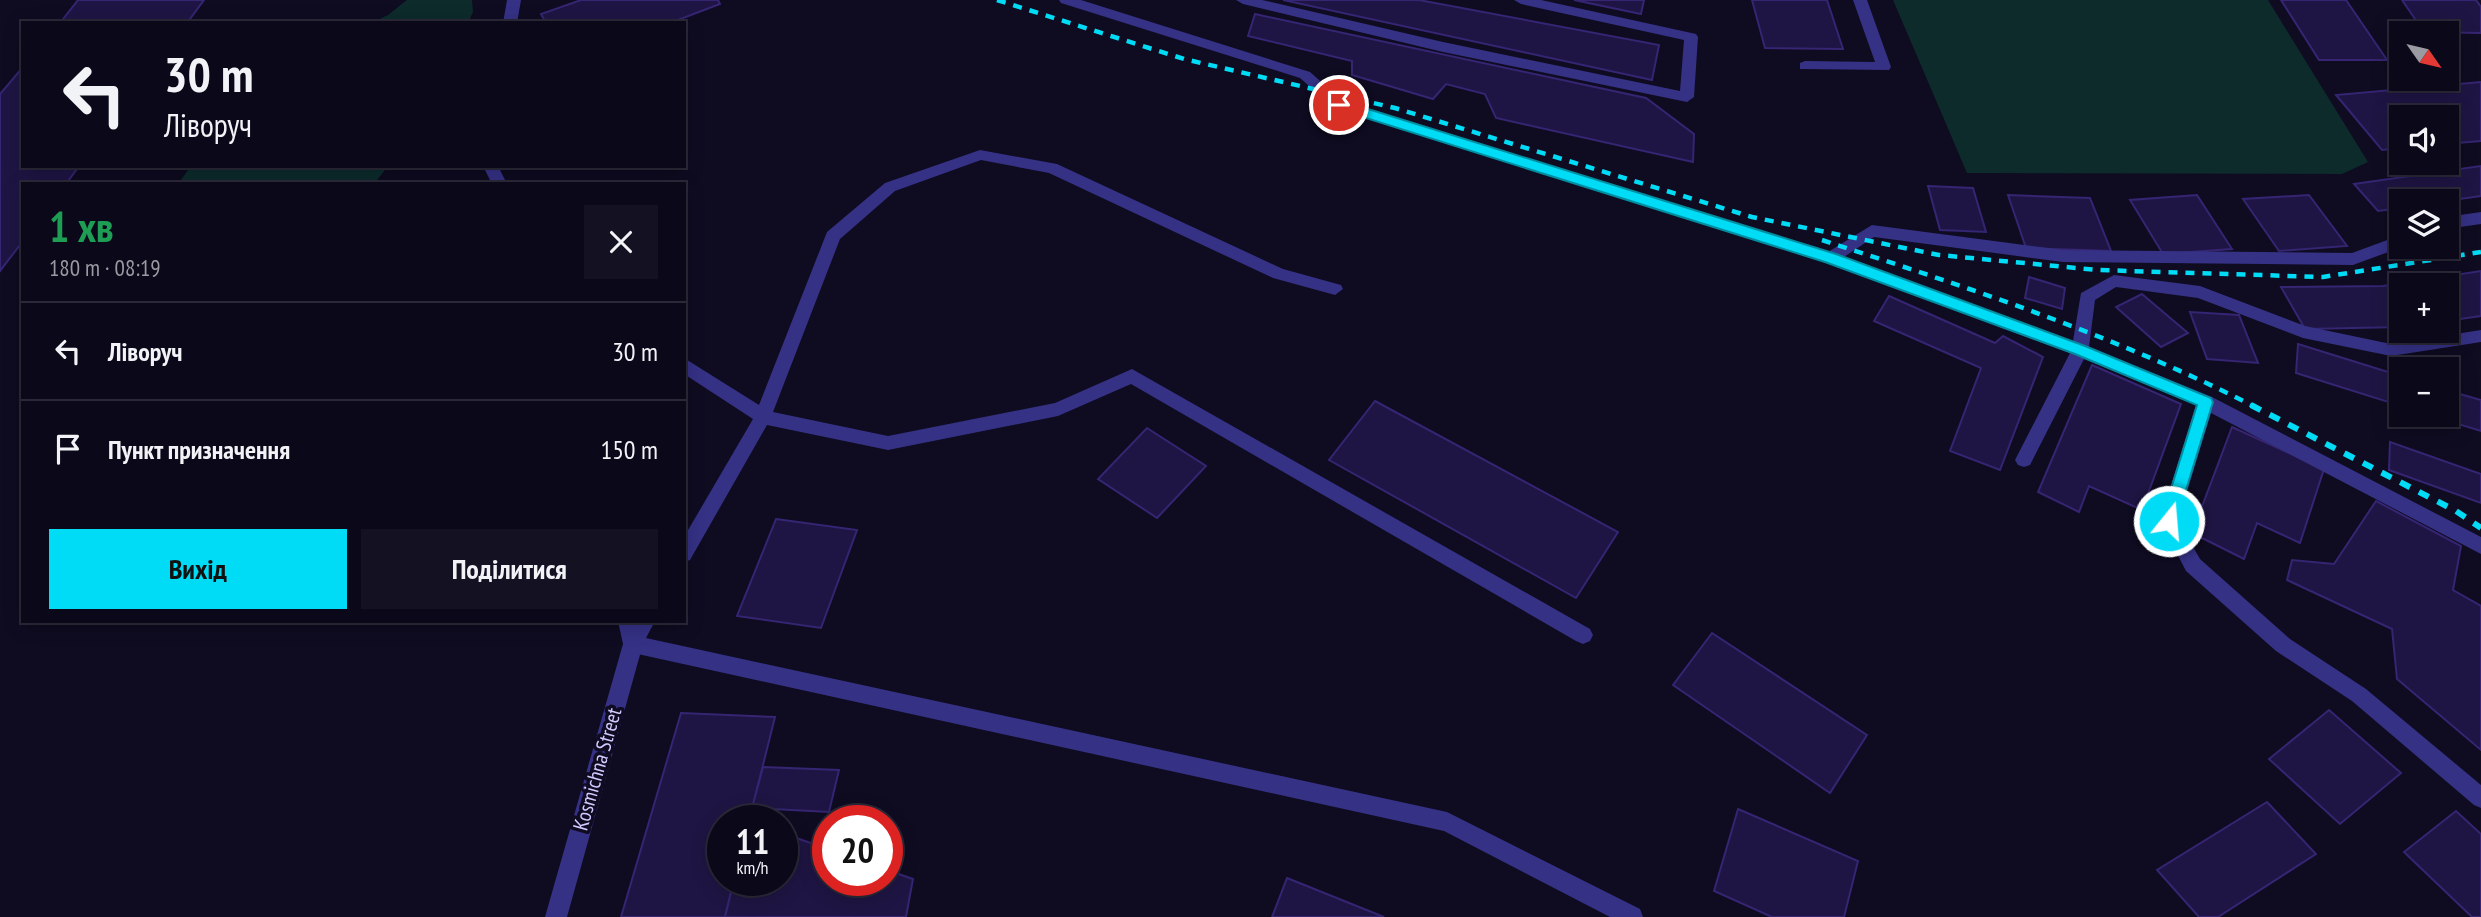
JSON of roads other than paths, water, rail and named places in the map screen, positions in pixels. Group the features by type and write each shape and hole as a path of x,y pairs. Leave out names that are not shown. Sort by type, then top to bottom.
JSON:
{"street":[{"path":"510,21 514,0"},
{"path":"1066,0 1305,75 1339,105 1830,258 2080,350 2206,402 2481,546"},
{"path":"1243,0 1443,47 1687,97 1690,37 1521,0"},
{"path":"1805,66 1884,67 1860,0"},
{"path":"686,551 763,417 833,236 890,187 980,155 1052,168 1279,274 1335,289"},
{"path":"2459,221 2481,218"},
{"path":"1830,258 1872,231 2063,256 2353,260 2389,246"},
{"path":"2024,460 2080,350 2087,297 2114,281 2200,292 2303,332 2391,350 2481,336"},
{"path":"686,366 763,417 888,443 1058,410 1132,376 1583,635"},
{"path":"2206,402 2169,521 2193,565 2283,645 2359,695 2481,798"},
{"name":"Kosmichna Street","path":"556,917 633,644 628,623"},
{"path":"645,623 633,644 1447,822 1632,917"}],"railway":[{"path":"997,0 1184,59 1395,108 1752,217 1939,255 2098,270 2323,277 2481,252"},
{"path":"1822,240 2042,315 2150,358 2251,405"},
{"path":"2251,405 2255,407"},
{"path":"2251,405 2456,511 2481,528"}]}
